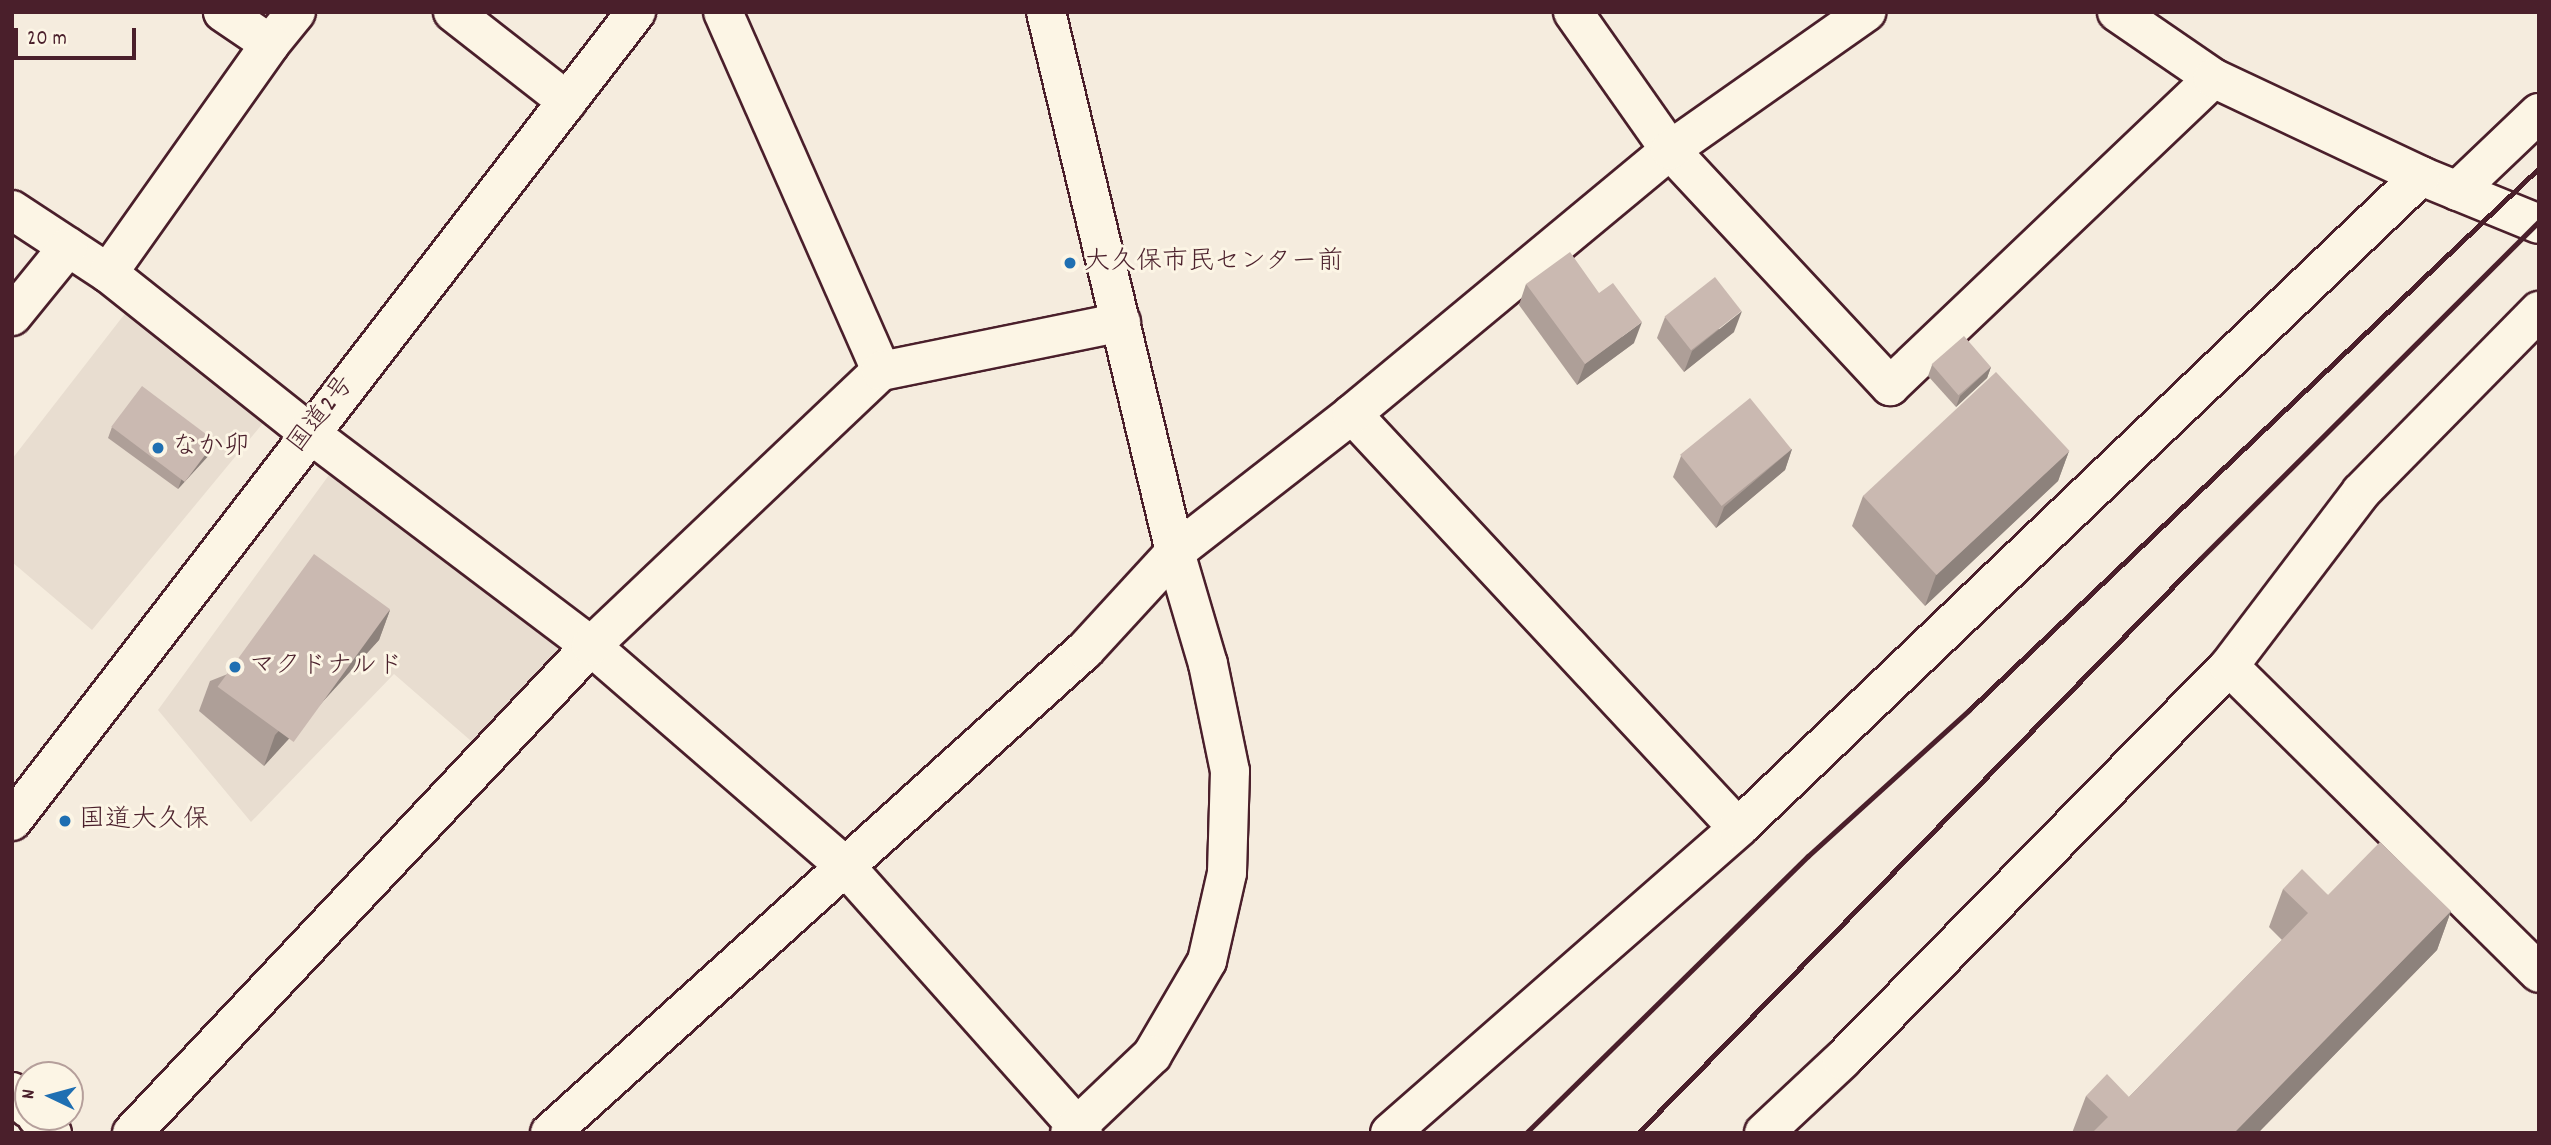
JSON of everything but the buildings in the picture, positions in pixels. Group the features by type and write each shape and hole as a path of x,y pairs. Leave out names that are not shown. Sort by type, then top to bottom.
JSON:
{"main road":[{"path":"223,12 270,44"},
{"path":"108,273 270,44 296,12"},
{"path":"453,12 567,101"},
{"name":"国道2号","path":"12,821 308,432 636,12"},
{"path":"723,12 881,371"},
{"path":"12,210 108,273 308,432 591,646 846,867 1077,1131 1159,1043 1207,961 1227,873 1230,771 1209,664 1175,552 1046,12"},
{"path":"1573,12 1670,150 1891,386 2213,78"},
{"path":"550,1133 1085,650 1175,552 1352,414 1670,150 1866,12"},
{"path":"2117,12 2213,78 2421,176 2539,224"},
{"path":"2457,191 2539,113"},
{"path":"1390,1133 1738,828 2421,176"},
{"path":"12,316 68,247"},
{"path":"1764,1133 1842,1060 2229,666 2361,492 2539,311"},
{"path":"132,1133 591,646 881,371 1121,323"},
{"path":"1352,414 1738,828"},
{"path":"2229,666 2539,972"}],"shaded area":[{"path":"134,302 273,411 92,630 12,562 12,459"},
{"path":"337,464 559,650 478,747 394,674 251,822 158,710"}],"railway":[{"path":"1526,1133 1808,856 1969,710 2539,168"},
{"path":"1638,1133 2200,559 2539,221"}],"place":[{"name":"大久保市民センター前","path":"1070,263"},
{"name":"なか卯","path":"158,448"},
{"name":"マクドナルド","path":"235,667"},
{"name":"国道大久保","path":"65,821"}]}
